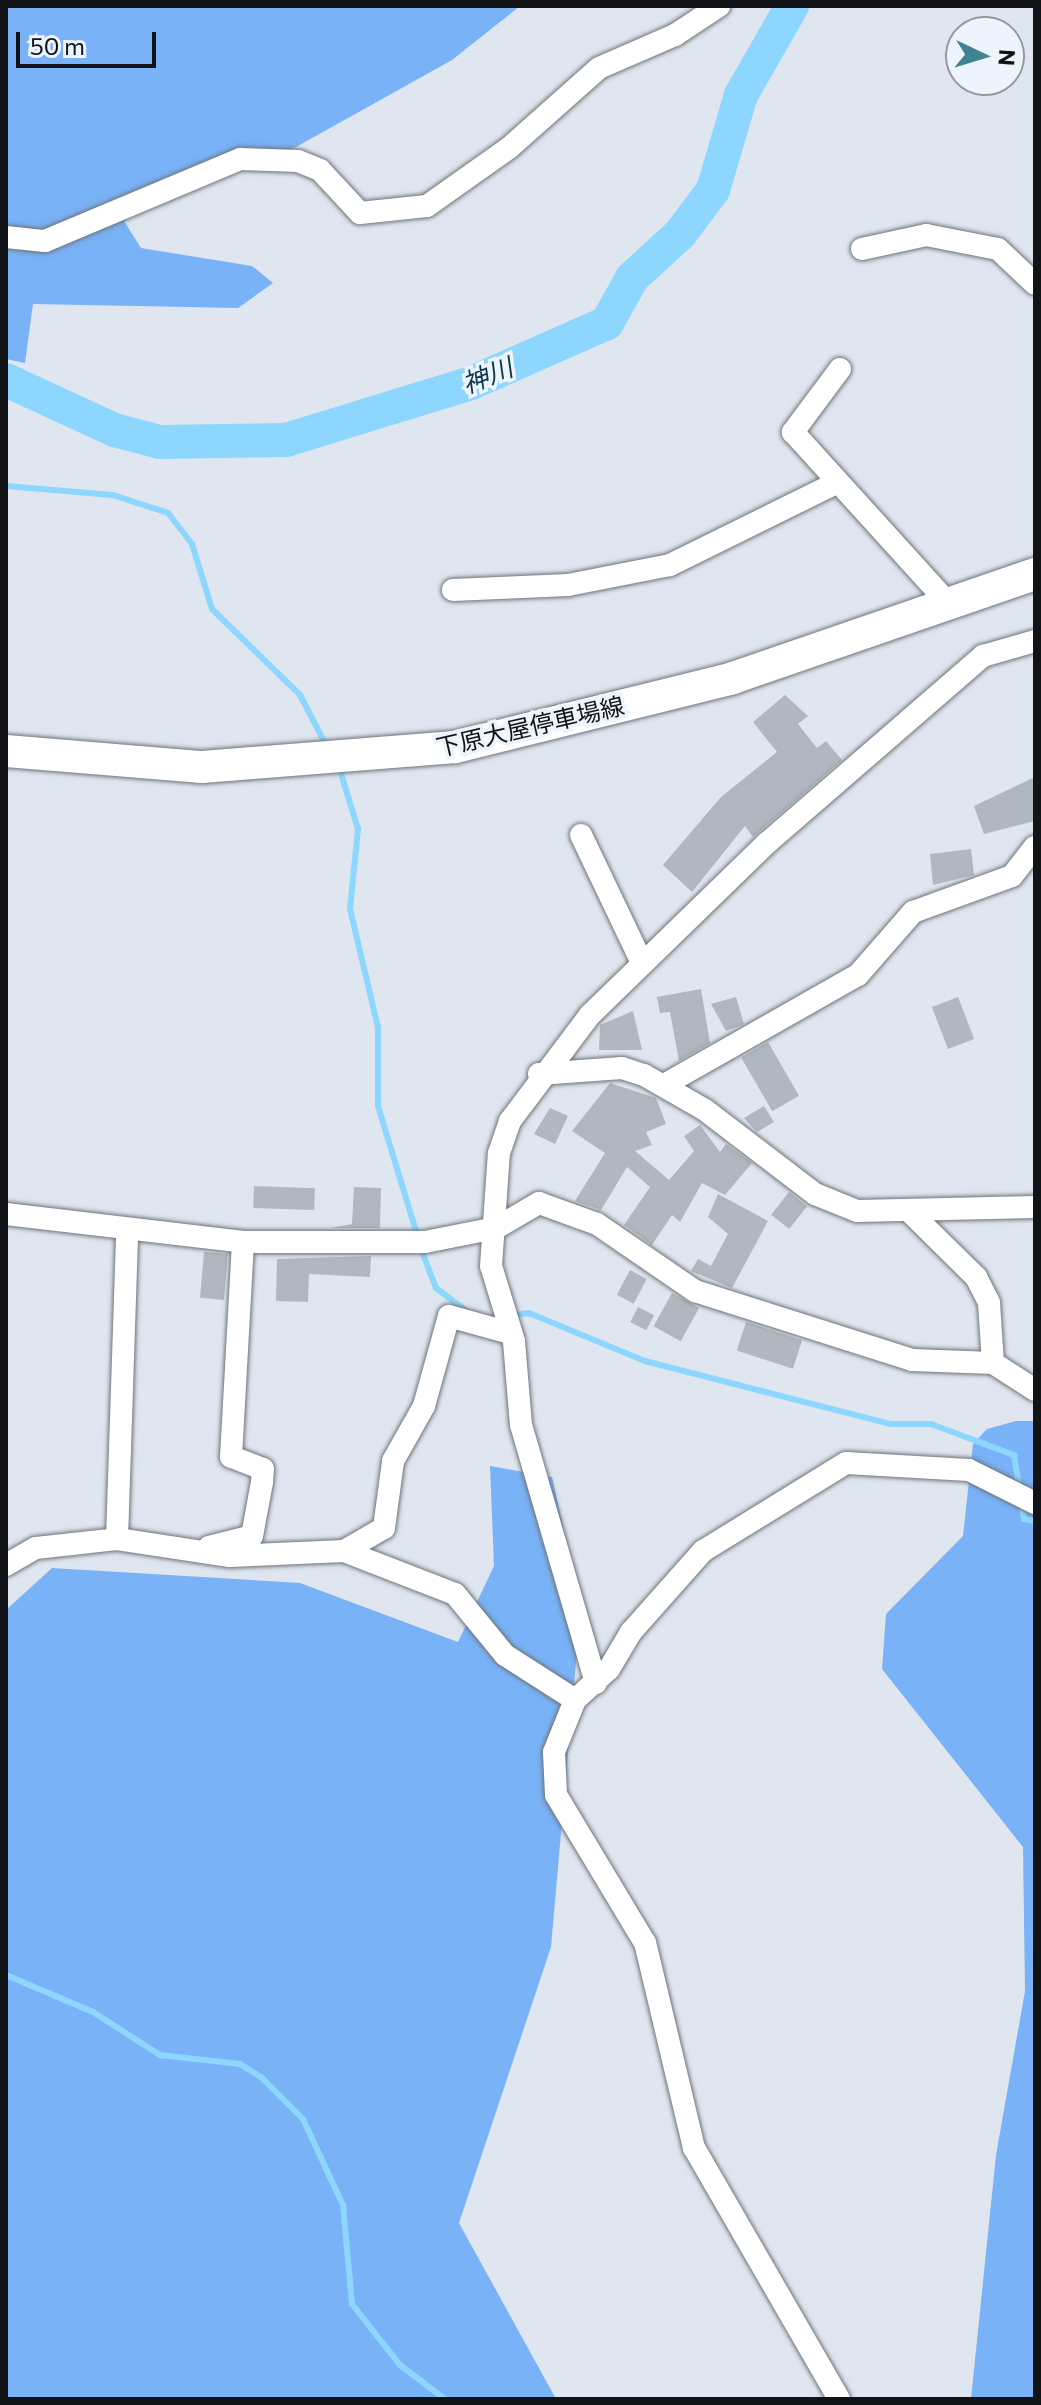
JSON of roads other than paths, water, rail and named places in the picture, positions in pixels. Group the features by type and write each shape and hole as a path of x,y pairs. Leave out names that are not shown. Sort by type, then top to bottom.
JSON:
{"main road":[{"name":"下原大屋停車場線","path":"6,751 202,767 470,743 733,678 1035,574"}],"street":[{"path":"6,237 45,241 240,159 298,161 320,170 360,213 427,206 509,148 599,68 675,35 719,6"},
{"path":"862,249 916,235 940,237 998,249 1035,284"},
{"path":"840,369 793,432 950,605"},
{"path":"453,590 568,585 670,565 838,482"},
{"path":"596,1683 521,1425 510,1333 491,1266 499,1153 539,1074 642,963 767,843 983,656 1035,641"},
{"path":"581,835 642,963"},
{"path":"664,1085 858,975 913,912 1012,876 1035,847"},
{"path":"539,1074 622,1068 664,1085 834,1204 910,1212 1035,1207"},
{"path":"6,1214 243,1242 425,1242 496,1228 539,1203 597,1224 695,1291 912,1360 993,1363 1035,1390"},
{"path":"910,1212 976,1277 989,1303 993,1363"},
{"path":"117,1539 127,1230"},
{"path":"201,1549 252,1536 262,1482 263,1469 231,1457 243,1242"},
{"path":"344,1551 384,1528 393,1461 424,1406 449,1316 510,1333"},
{"path":"839,2399 694,2148 645,1943 556,1795 554,1752 575,1700 596,1683 703,1551 846,1463 969,1470 1025,1497"},
{"path":"6,1565 36,1548 117,1539 201,1549 230,1556 344,1551 455,1594 505,1655 575,1700"}],"waterway":[{"name":"神川","path":"6,380 114,430 160,442 286,440 471,383 607,323 632,278 680,234 713,190 741,95 792,6"},
{"path":"6,486 113,495 168,513 192,544 212,609 300,695 327,747"},
{"path":"339,767 358,829 350,909 378,1027 378,1106 418,1238"},
{"path":"421,1249 436,1288 467,1311"},
{"path":"516,1315 529,1313 645,1361 890,1424 931,1424 1014,1455 1019,1487"},
{"path":"1021,1502 1024,1519 1035,1521"},
{"path":"6,1975 93,2012 160,2055 240,2064 262,2078 303,2119 343,2205 352,2304 400,2365 445,2399"}]}
